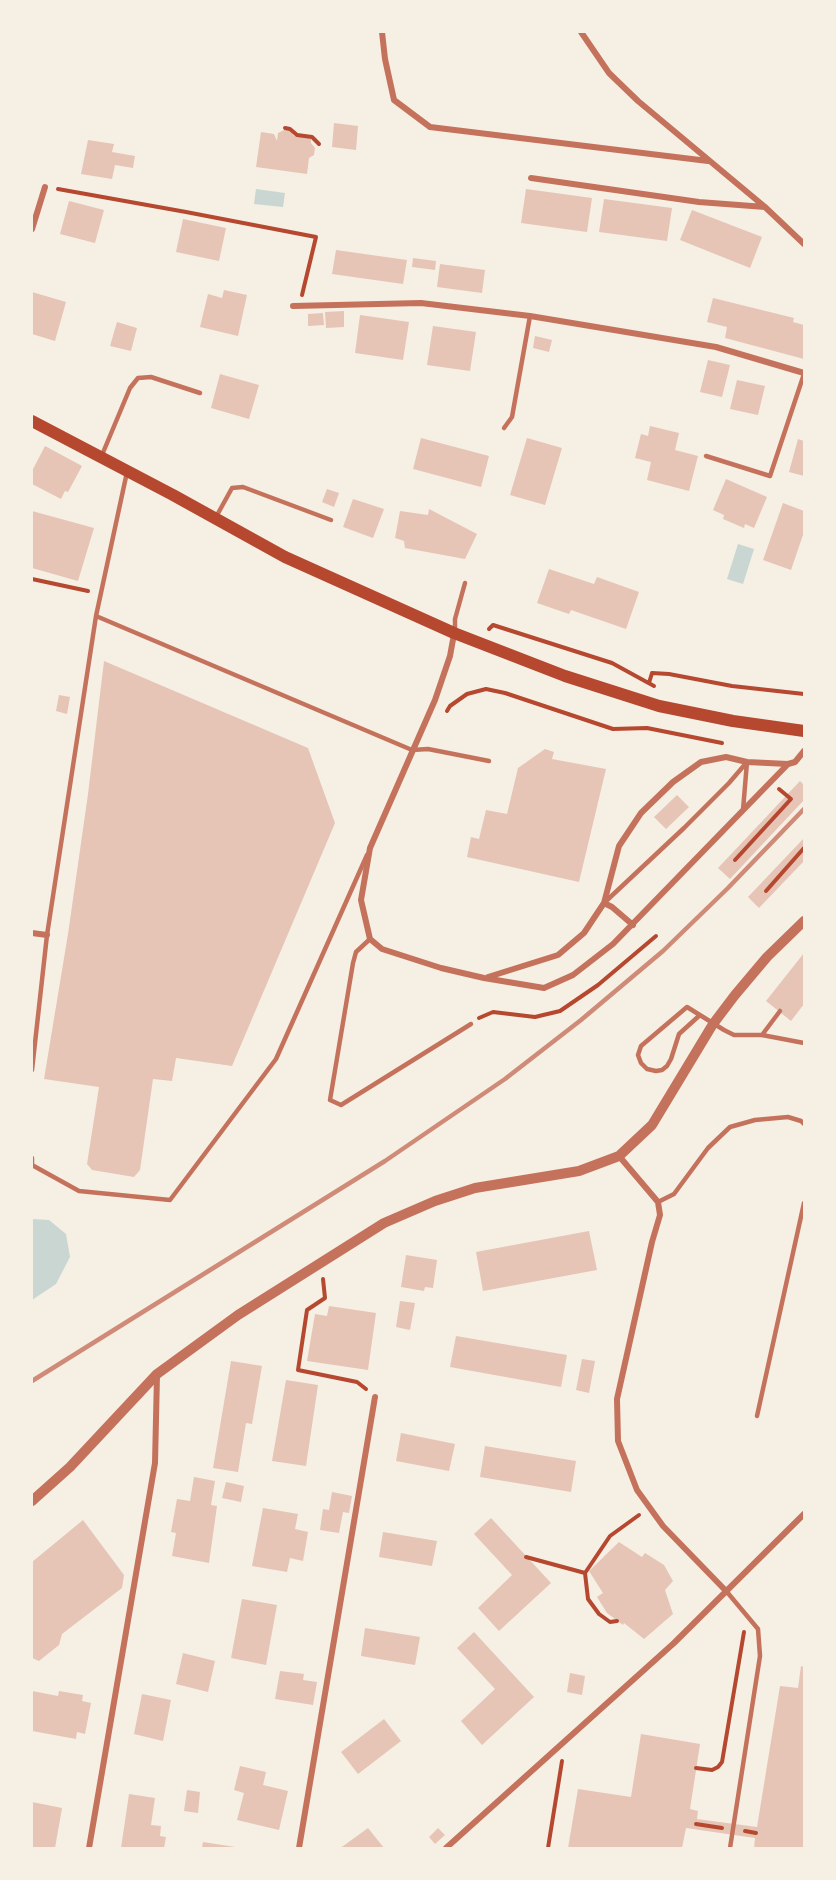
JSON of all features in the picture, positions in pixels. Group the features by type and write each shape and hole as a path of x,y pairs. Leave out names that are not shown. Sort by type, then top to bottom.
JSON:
{"main road":[{"path":"32,421 285,557 454,633 565,676 659,706 733,721 804,731"}],"street":[{"path":"381,32 394,100 430,127 708,161"},
{"path":"581,32 609,73 638,101 765,207 804,244"},
{"path":"531,178 699,202 765,207"},
{"path":"32,229 45,187"},
{"path":"296,307 421,303 530,316 716,347 804,374"},
{"path":"454,633 450,656 435,700 370,848 361,900 370,939 382,949 441,969 544,988 573,975 613,944 743,810 804,751"},
{"path":"484,978 558,955 584,933 604,903 619,846 641,813 673,782 701,762 726,757 747,762 788,765"},
{"path":"604,903 633,924"},
{"path":"32,1501 70,1467 157,1374 238,1315 384,1223 475,1188 579,1171 619,1156 652,1125 713,1023 735,995 767,957 804,921"},
{"path":"32,933 47,935"},
{"path":"619,1156 658,1202 660,1215 617,1399 618,1441 637,1490 663,1526 727,1592"},
{"path":"89,1848 155,1463 157,1374"},
{"path":"299,1848 375,1398"},
{"path":"446,1848 727,1592 804,1514"}],"lane":[{"path":"504,428 512,417 530,316"},
{"path":"706,456 771,476 804,374"},
{"path":"101,458 130,388 138,378 150,377 200,393"},
{"path":"32,1070 47,935 96,616 127,472"},
{"path":"215,519 232,488 243,487 331,520"},
{"path":"454,633 455,619 465,583"},
{"path":"96,616 412,750 428,749 489,761"},
{"path":"743,810 747,762"},
{"path":"604,903 692,820 747,762"},
{"path":"32,1158 32,1165 79,1191 170,1200 276,1059 370,848"},
{"path":"370,939 356,952 353,963 330,1100 341,1105 471,1024"},
{"path":"700,1015 679,1034 667,1066 656,1071 647,1069 641,1063 638,1055 641,1046 687,1007 734,1035 762,1035 804,1042"},
{"path":"762,1035 780,1011"},
{"path":"658,1202 674,1194 708,1148 730,1127 755,1120 788,1117 804,1124"},
{"path":"758,1416 804,1203"},
{"path":"727,1592 758,1629 760,1656 730,1848"}],"path":[{"path":"285,128 297,135 312,138 319,144"},
{"path":"45,187 316,237 296,307"},
{"path":"32,579 101,594"},
{"path":"493,625 612,663 656,687"},
{"path":"649,683 652,673 669,674 732,686 804,694"},
{"path":"445,713 450,706 467,694 486,689 613,729 647,728 732,745"},
{"path":"735,860 790,800 772,781"},
{"path":"766,891 804,848"},
{"path":"323,1277 324,1299 307,1310 298,1370 357,1382 375,1398"},
{"path":"617,1621 610,1622 599,1614 588,1599 585,1573 610,1536 639,1515"},
{"path":"526,1557 585,1573"},
{"path":"696,1768 712,1770 722,1762 747,1616"},
{"path":"548,1848 564,1742"}],"shaded area":[{"path":"256,189 285,193 283,207 254,204"},
{"path":"738,544 754,549 743,584 727,579"},
{"path":"32,1219 49,1220 66,1234 70,1257 56,1284 32,1300"}],"building":[{"path":"334,123 358,126 356,150 332,147"},
{"path":"289,130 294,136 311,138 311,143 315,148 314,155 309,158 307,174 256,167 261,132 274,134 277,141 278,133"},
{"path":"88,140 114,144 112,152 135,156 133,168 115,165 112,179 81,174"},
{"path":"526,189 592,198 587,232 521,223"},
{"path":"604,199 672,208 667,241 599,232"},
{"path":"69,201 104,210 95,243 60,234"},
{"path":"692,210 762,237 750,268 680,240"},
{"path":"183,219 226,228 219,261 176,252"},
{"path":"336,250 407,260 403,284 332,274"},
{"path":"413,258 436,261 435,270 412,267"},
{"path":"440,264 485,270 482,293 437,287"},
{"path":"224,290 247,295 238,336 200,327 208,294 222,298"},
{"path":"32,292 66,302 55,341 32,334"},
{"path":"713,298 794,318 793,322 804,325 804,359 725,338 727,327 707,322"},
{"path":"344,311 344,327 326,328 325,312"},
{"path":"323,313 324,325 308,326 308,314"},
{"path":"360,315 409,322 403,360 355,353"},
{"path":"117,322 137,328 131,351 110,346"},
{"path":"433,326 476,332 470,371 427,365"},
{"path":"535,336 552,340 549,352 533,348"},
{"path":"708,360 730,365 722,397 700,392"},
{"path":"220,374 259,385 249,419 211,408"},
{"path":"737,380 765,386 758,415 730,409"},
{"path":"650,426 679,433 675,450 698,456 689,491 647,480 651,462 635,458 641,434 648,436"},
{"path":"421,438 489,456 481,487 413,469"},
{"path":"527,438 562,448 545,505 510,495"},
{"path":"798,439 804,441 804,476 789,472"},
{"path":"45,446 82,466 68,492 65,491 61,499 32,484 32,471"},
{"path":"726,479 767,497 754,528 745,524 744,528 723,519 724,515 713,510"},
{"path":"327,489 339,493 334,507 322,502"},
{"path":"353,499 384,509 373,538 343,527"},
{"path":"783,503 804,511 804,532 791,570 763,560"},
{"path":"429,509 477,534 465,559 405,548 404,541 395,538 400,511 428,515"},
{"path":"32,511 94,528 78,581 32,568"},
{"path":"549,569 594,584 597,577 639,592 626,629 571,610 569,614 537,603"},
{"path":"104,661 308,748 335,823 232,1066 176,1058 172,1081 153,1079 140,1170 134,1177 92,1170 87,1164 99,1087 44,1079 68,934"},
{"path":"59,695 70,697 67,714 56,711"},
{"path":"545,749 554,752 552,759 606,769 579,882 467,857 471,837 479,839 486,810 507,814 518,768"},
{"path":"800,781 804,785 804,800 730,879 718,868"},
{"path":"677,795 689,807 666,829 654,817"},
{"path":"804,838 804,861 759,908 748,897"},
{"path":"804,953 804,1004 791,1021 766,1001"},
{"path":"589,1231 597,1270 483,1291 476,1252"},
{"path":"406,1255 437,1260 433,1288 425,1287 424,1291 401,1287"},
{"path":"400,1301 415,1303 410,1330 396,1327"},
{"path":"329,1306 376,1313 368,1370 307,1361 315,1314 327,1316"},
{"path":"456,1336 567,1355 561,1387 450,1367"},
{"path":"582,1359 595,1361 589,1393 576,1390"},
{"path":"231,1361 262,1366 252,1424 246,1423 238,1472 213,1468"},
{"path":"286,1380 318,1385 306,1466 272,1461"},
{"path":"401,1433 455,1444 449,1471 396,1461"},
{"path":"485,1446 576,1461 571,1492 480,1477"},
{"path":"194,1477 215,1481 211,1505 217,1506 209,1563 172,1556 176,1533 171,1532 177,1499 190,1501"},
{"path":"226,1482 244,1486 241,1502 222,1498"},
{"path":"332,1492 352,1496 349,1513 343,1512 339,1533 320,1530 323,1509 329,1510"},
{"path":"263,1508 298,1514 295,1529 308,1532 303,1561 290,1558 287,1572 252,1566"},
{"path":"491,1518 551,1583 499,1631 478,1608 512,1575 474,1534"},
{"path":"83,1520 124,1575 122,1588 62,1634 59,1645 39,1661 32,1658 32,1562"},
{"path":"383,1532 437,1541 432,1566 379,1557"},
{"path":"619,1542 642,1557 645,1553 664,1565 673,1581 665,1590 673,1614 644,1639 607,1613 597,1597 603,1593 589,1571"},
{"path":"242,1599 277,1605 266,1665 231,1658"},
{"path":"365,1628 420,1637 415,1665 361,1656"},
{"path":"474,1632 534,1697 482,1745 461,1721 495,1689 457,1648"},
{"path":"183,1653 215,1661 208,1692 176,1684"},
{"path":"801,1666 804,1667 804,1848 754,1848 755,1838 686,1828 682,1848 568,1848 578,1789 631,1797 641,1734 700,1744 690,1809 698,1811 697,1819 757,1827 780,1686 798,1688"},
{"path":"280,1671 304,1674 303,1680 317,1682 313,1705 275,1699"},
{"path":"570,1673 585,1676 582,1695 567,1692"},
{"path":"32,1691 58,1696 59,1691 83,1695 82,1701 91,1703 85,1734 77,1732 76,1739 32,1731"},
{"path":"142,1694 171,1700 163,1741 134,1734"},
{"path":"384,1719 401,1741 358,1774 341,1752"},
{"path":"240,1766 266,1772 263,1785 288,1791 279,1830 237,1820 244,1793 234,1790"},
{"path":"187,1790 200,1792 198,1813 184,1811"},
{"path":"129,1794 155,1798 151,1825 161,1826 160,1836 166,1837 164,1848 121,1848"},
{"path":"32,1802 62,1808 55,1848 32,1848"},
{"path":"368,1828 384,1848 340,1848 346,1844"},
{"path":"438,1828 445,1835 435,1844 429,1837"},
{"path":"203,1842 235,1847 235,1848 202,1848"}],"railway":[{"path":"32,1381 385,1161 505,1079 581,1020 663,951 804,809"}]}
